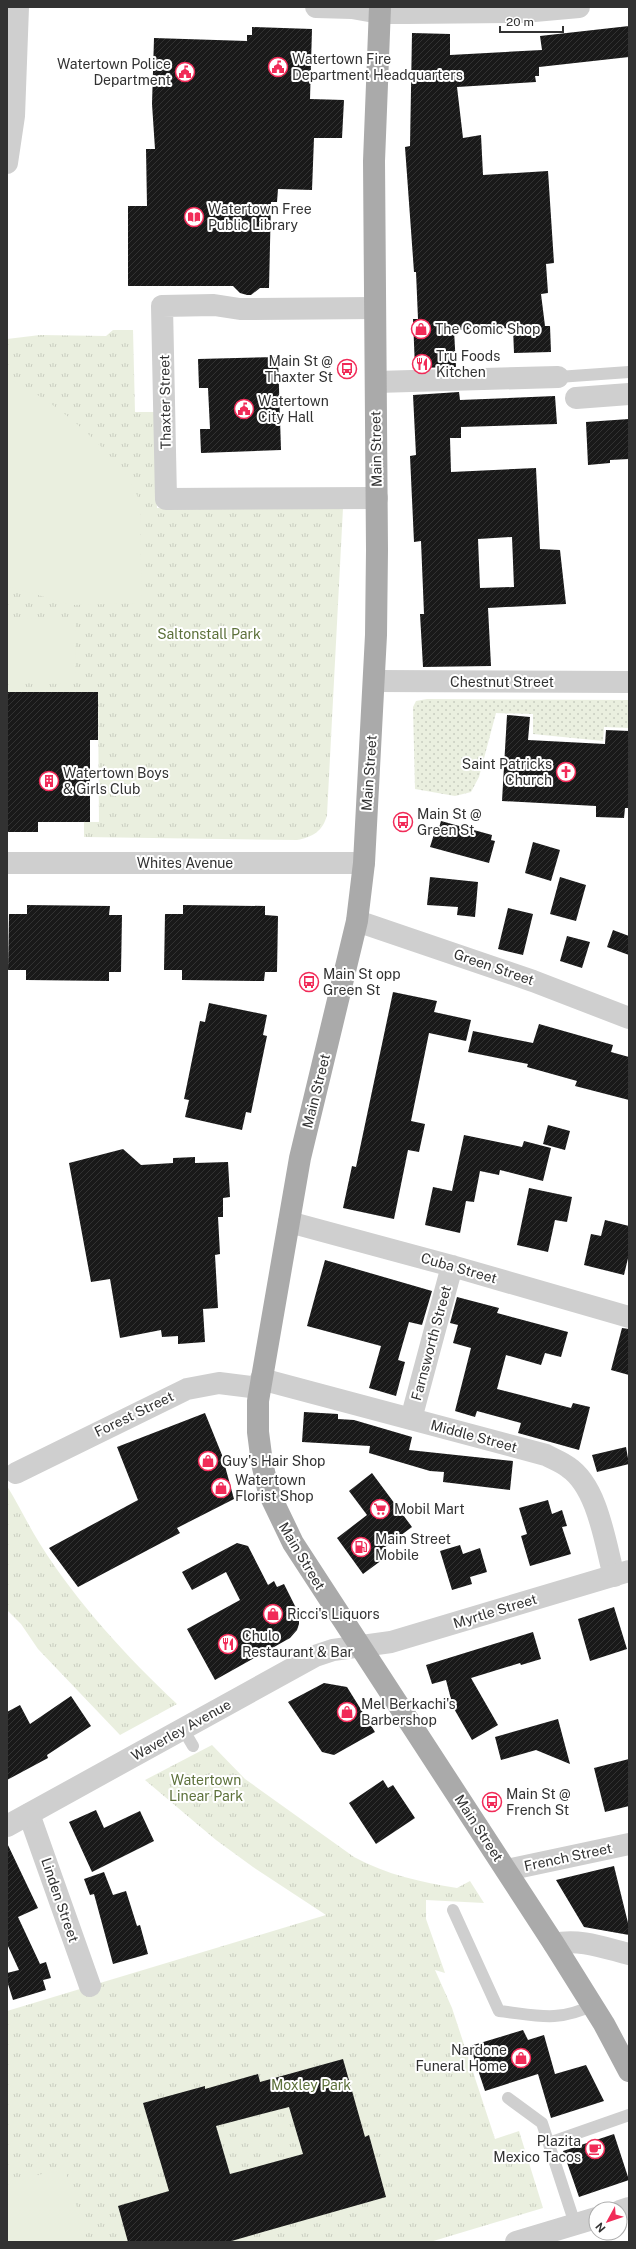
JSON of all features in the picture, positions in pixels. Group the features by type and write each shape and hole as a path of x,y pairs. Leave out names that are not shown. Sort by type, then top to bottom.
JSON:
{"main road":[{"name":"Main Street","path":"380,10 374,161 377,498 374,681 364,863 357,921 305,1134 260,1384 258,1432 262,1463 269,1493 293,1543 507,1870 593,2005 627,2062"}],"street":[{"path":"7,163 14,116 18,7"},
{"path":"316,7 380,10 523,12 579,7"},
{"name":"Thaxter Street","path":"375,308 240,309 214,305 162,306 166,500 377,498"},
{"path":"376,382 558,377"},
{"path":"576,398 629,394"},
{"name":"Chestnut Street","path":"374,681 629,682"},
{"name":"Whites Avenue","path":"7,863 364,863"},
{"name":"Green Street","path":"357,921 533,981 629,1018"},
{"name":"Cuba Street","path":"289,1222 452,1266 629,1317"},
{"name":"Farnsworth Street","path":"411,1419 452,1266"},
{"name":"Forest Street","path":"16,1473 186,1389 219,1383 260,1384"},
{"name":"Middle Street","path":"260,1384 411,1419 546,1456 568,1467 583,1481 595,1505 622,1573"},
{"name":"Myrtle Street","path":"360,1647 391,1642 622,1573"},
{"name":"Waverley Avenue","path":"7,1826 188,1738 315,1656 332,1650 360,1647"},
{"name":"Linden Street","path":"29,1814 90,1986"},
{"name":"French Street","path":"507,1870 629,1844"},
{"path":"554,1944 568,1942 583,1943 629,1954"},
{"path":"516,2242 588,2220"}],"lane":[{"path":"558,377 629,372"},
{"path":"453,1910 499,2011 558,2017 576,2013 593,2005"},
{"path":"508,2098 542,2124 576,2224"},
{"path":"549,2144 629,2115"}],"green space":[{"name":"Saltonstall Park","path":"113,330 133,330 135,412 154,412 157,508 343,508 327,815 320,829 308,837 297,840 84,837 84,822 99,822 98,692 7,692 7,339 40,335 106,336"},
{"path":"7,379 43,398 83,429 118,465 131,483 139,500 141,513 142,603 72,605 7,586"},
{"path":"7,618 76,619 75,684 7,683"},
{"path":"427,699 629,700 629,728 604,727 603,741 533,734 533,714 496,713 479,777 471,792 455,796 415,789 413,707 416,701"},
{"path":"7,1486 40,1544 70,1588 121,1648 177,1704 120,1735 38,1649 21,1624 7,1610"},
{"name":"Moxley Park","path":"212,1745 245,1779 354,1857 379,1869 430,1883 457,1888 470,1881 484,1903 426,1900 426,1919 445,1973 435,1970 452,2008 495,2139 519,2131 543,2208 430,2242 7,2242 7,2011 326,1915 253,1867 216,1840 145,1780"},
{"path":"64,2167 88,2242 7,2242 7,2185"}],"building":[{"path":"629,26 629,57 539,67 539,76 535,76 536,82 457,87 463,138 481,135 483,175 548,171 554,263 546,264 548,293 541,294 545,326 550,326 551,352 514,353 513,328 454,330 456,367 415,368 413,319 418,319 416,272 414,272 405,147 410,146 412,33 450,34 450,55 542,50 540,36"},
{"path":"252,27 312,29 310,99 344,100 342,138 314,138 312,190 278,189 277,202 271,202 269,288 260,288 251,295 247,295 240,293 233,286 128,286 128,206 147,206 146,149 155,149 152,104 154,38 247,41 247,35 252,35"},
{"name":"Watertown City Hall","path":"278,357 281,450 201,453 200,429 210,429 208,388 199,388 198,359"},
{"path":"459,392 460,400 555,396 557,424 461,427 461,438 450,438 451,472 536,468 540,549 560,550 566,604 488,608 491,666 423,667 420,614 424,614 421,541 414,542 410,456 416,455 413,395","holes":["512,537 514,587 480,588 478,539"]},
{"path":"629,419 629,459 610,460 610,463 588,465 586,422"},
{"name":"Watertown Boys & Girls Club","path":"7,692 98,692 98,740 90,740 90,822 38,822 38,832 7,832"},
{"name":"Saint Patricks Church","path":"507,715 530,717 528,740 605,744 606,730 629,731 629,808 625,808 624,818 596,817 596,806 502,801"},
{"path":"441,821 492,835 491,840 495,841 489,863 430,847 435,831 438,831"},
{"path":"533,842 560,850 551,881 525,873"},
{"path":"430,877 478,882 475,917 457,915 458,907 427,905"},
{"path":"560,877 586,885 576,921 550,914"},
{"path":"27,905 110,906 109,915 122,915 121,972 109,972 109,981 26,980 26,970 8,970 9,914 27,914"},
{"path":"183,905 265,906 265,915 278,916 277,972 265,972 264,981 182,980 182,970 164,970 165,914 183,914"},
{"path":"508,908 533,914 523,955 498,949"},
{"path":"613,930 629,936 629,955 607,947"},
{"path":"567,936 590,942 582,968 560,961"},
{"path":"393,992 437,1001 434,1012 471,1020 466,1041 429,1033 411,1121 425,1124 419,1152 408,1150 394,1219 343,1208 352,1166 356,1167"},
{"path":"209,1003 267,1015 263,1035 267,1036 251,1113 246,1112 242,1130 185,1117 189,1100 184,1099 200,1021 205,1022"},
{"path":"539,1024 613,1045 611,1052 629,1057 629,1100 575,1086 577,1081 527,1067 528,1064 468,1052 473,1031 533,1043"},
{"path":"548,1125 570,1131 565,1150 543,1144"},
{"path":"464,1135 522,1147 524,1141 551,1148 543,1181 500,1170 499,1175 480,1171 474,1202 466,1201 460,1233 425,1225 433,1187 452,1191"},
{"path":"123,1149 141,1165 173,1163 173,1158 195,1157 195,1163 228,1162 230,1197 223,1198 223,1217 218,1217 220,1254 215,1255 218,1308 203,1309 205,1342 178,1344 178,1336 162,1337 161,1330 120,1338 110,1279 91,1282 69,1163"},
{"path":"529,1188 572,1197 567,1222 555,1220 548,1252 517,1245"},
{"path":"605,1220 629,1226 629,1254 624,1275 584,1265 591,1234 601,1236"},
{"path":"325,1260 432,1291 422,1325 409,1322 398,1360 405,1362 396,1396 369,1388 381,1346 307,1326"},
{"path":"457,1297 499,1308 497,1313 568,1332 561,1357 545,1353 541,1365 506,1355 497,1389 571,1408 573,1403 590,1407 579,1450 518,1433 521,1423 477,1411 475,1417 455,1411 471,1348 453,1343 458,1325 450,1323"},
{"path":"622,1328 629,1329 629,1375 611,1370"},
{"path":"304,1412 338,1414 338,1419 354,1420 412,1437 409,1450 513,1461 510,1490 443,1482 444,1472 430,1471 369,1453 370,1446 302,1442"},
{"path":"205,1413 222,1455 234,1499 177,1528 180,1533 78,1587 49,1548 138,1500 117,1447"},
{"path":"626,1447 629,1464 597,1472 592,1455"},
{"path":"372,1473 412,1527 381,1550 386,1557 363,1574 337,1538 367,1515 349,1491"},
{"path":"548,1500 552,1514 562,1510 567,1526 562,1527 571,1554 530,1566 521,1536 527,1534 519,1508"},
{"path":"237,1543 248,1546 268,1585 274,1581 277,1587 284,1584 299,1614 299,1624 297,1630 290,1638 215,1680 187,1629 240,1600 226,1572 192,1590 182,1572"},
{"path":"460,1545 463,1554 480,1548 487,1572 470,1577 472,1584 452,1590 440,1551"},
{"path":"614,1607 627,1649 590,1661 578,1619"},
{"path":"533,1632 541,1659 521,1665 520,1663 471,1678 498,1725 472,1740 453,1707 446,1680 432,1684 426,1665"},
{"path":"324,1683 347,1687 375,1732 334,1755 322,1752 288,1702"},
{"path":"71,1696 91,1726 47,1755 48,1758 7,1780 7,1712 20,1705 30,1724"},
{"path":"558,1719 570,1764 536,1750 501,1760 495,1737"},
{"path":"629,1759 629,1806 605,1812 594,1768"},
{"path":"383,1780 388,1788 393,1785 415,1818 376,1844 349,1803"},
{"path":"96,1810 104,1828 140,1811 154,1841 92,1872 69,1822"},
{"path":"7,1843 38,1908 18,1917 40,1964 46,1962 51,1978 43,1980 46,1990 13,2000 7,1981 7,1973 19,1970 7,1944"},
{"path":"614,1866 629,1927 629,1935 584,1927 556,1880"},
{"path":"104,1872 113,1895 126,1891 137,1926 140,1925 148,1954 113,1964 94,1894 90,1895 84,1879"},
{"path":"523,2030 528,2040 544,2035 555,2074 586,2065 604,2101 551,2118 538,2074 485,2091 470,2046"},
{"path":"343,2059 365,2137 369,2135 386,2197 228,2242 128,2242 118,2206 169,2191 143,2103 205,2086 205,2089 258,2074 260,2082","holes":["289,2107 303,2154 230,2174 216,2126"]},
{"path":"614,2134 629,2180 579,2197 563,2151"}],"place":[{"name":"Watertown Fire Department Headquarters","path":"278,67"},
{"name":"Watertown Police Department","path":"185,72"},
{"name":"Watertown Free Public Library","path":"194,217"},
{"name":"The Comic Shop","path":"421,329"},
{"name":"Tru Foods Kitchen","path":"422,364"},
{"name":"Main St @ Thaxter St","path":"347,369"},
{"name":"Watertown City Hall","path":"244,409"},
{"name":"Saint Patricks Church","path":"566,772"},
{"name":"Watertown Boys & Girls Club","path":"49,781"},
{"name":"Main St @ Green St","path":"403,822"},
{"name":"Main St opp Green St","path":"309,982"},
{"name":"Guy's Hair Shop","path":"208,1461"},
{"name":"Watertown Florist Shop","path":"221,1488"},
{"name":"Mobil Mart","path":"380,1509"},
{"name":"Main Street Mobile","path":"361,1547"},
{"name":"Ricci's Liquors","path":"273,1614"},
{"name":"Chulo Restaurant & Bar","path":"228,1644"},
{"name":"Mel Berkachi's Barbershop","path":"347,1712"},
{"name":"Main St @ French St","path":"492,1802"},
{"name":"Nardone Funeral Home","path":"521,2058"},
{"name":"Plazita Mexico Tacos","path":"595,2149"}],"park label":[{"name":"Watertown Linear Park","path":"206,1788"}]}
